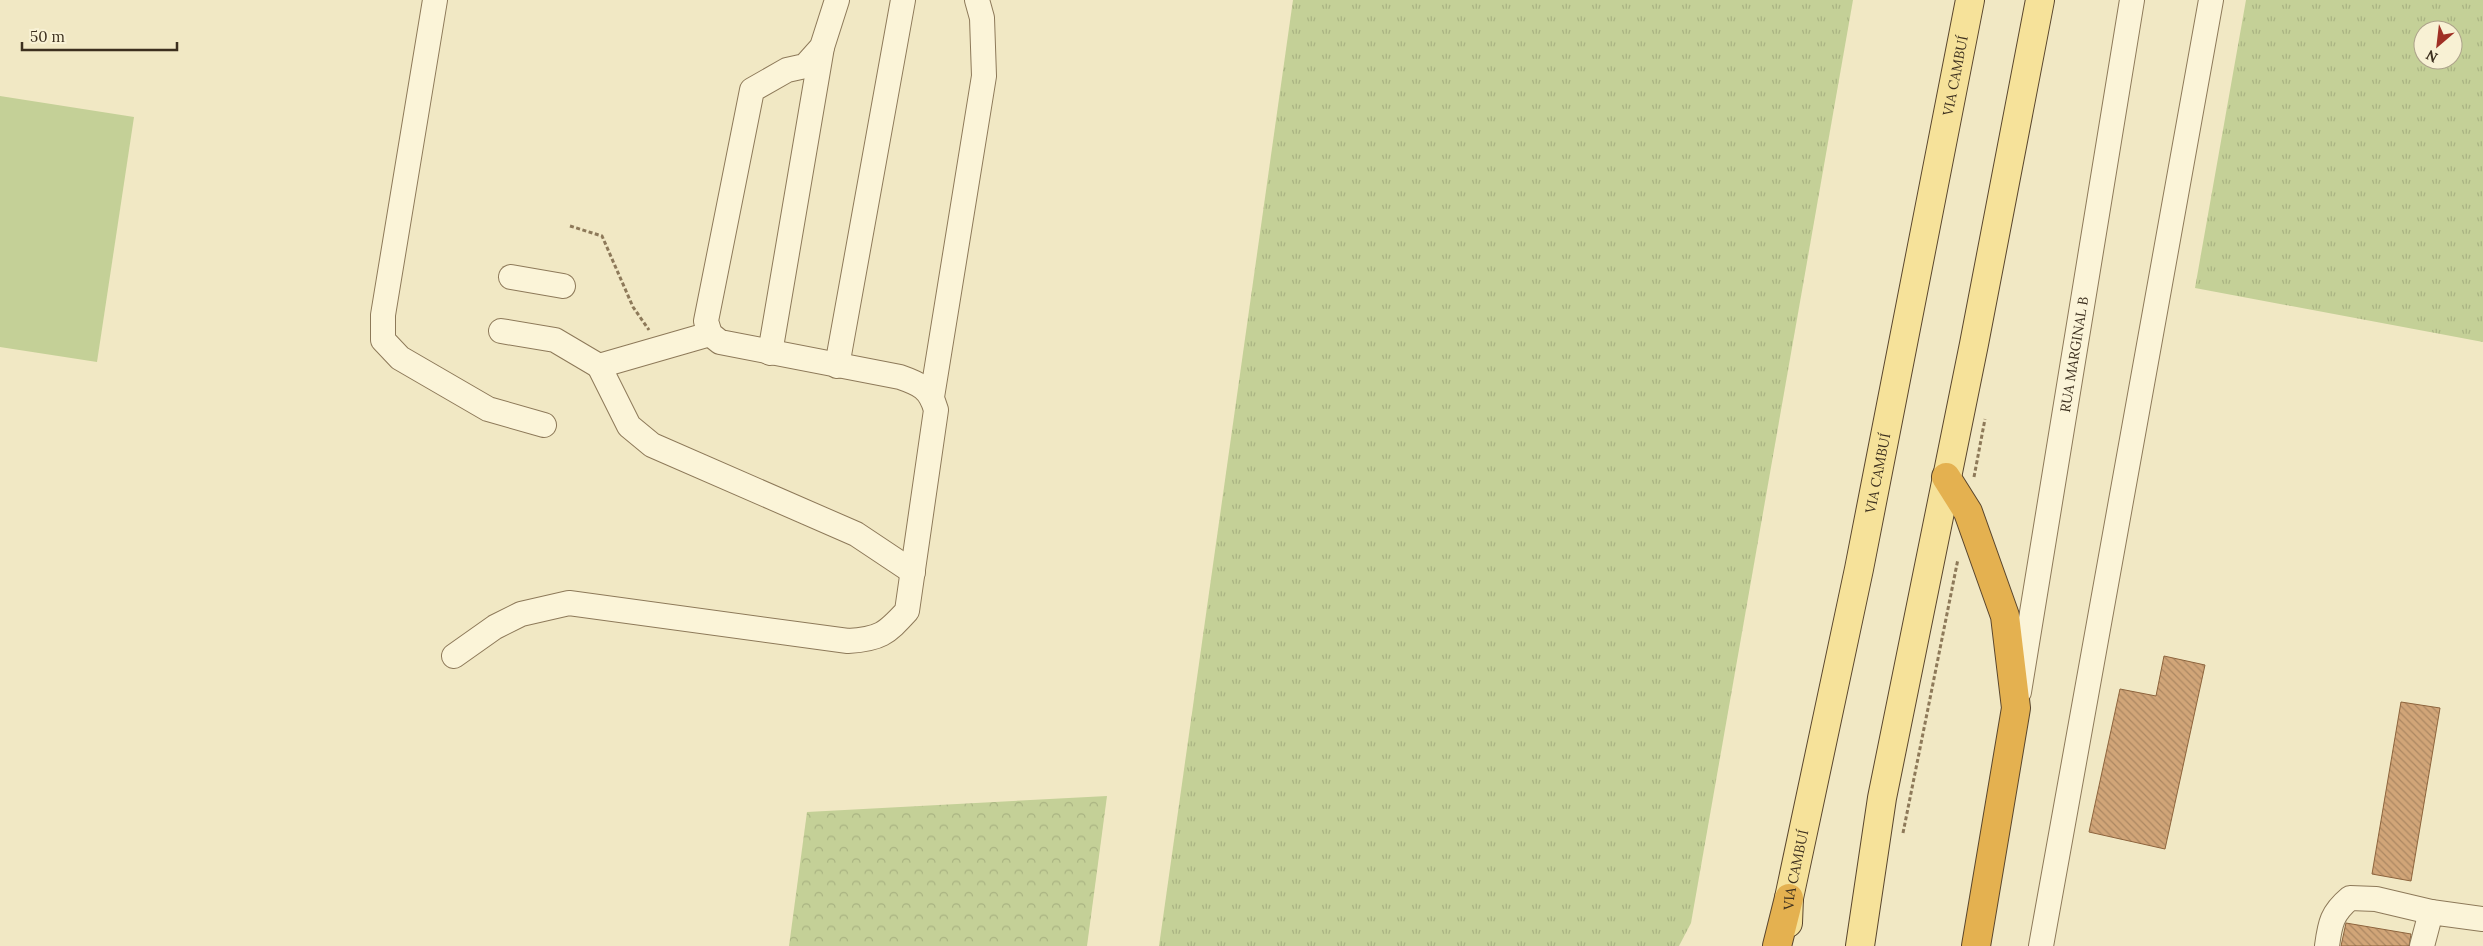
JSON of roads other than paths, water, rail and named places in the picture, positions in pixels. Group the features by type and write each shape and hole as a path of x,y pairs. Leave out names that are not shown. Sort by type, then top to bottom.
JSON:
{"highway":[{"path":"1946,477 1968,512 2005,616 2016,708 1976,946"},
{"path":"1777,946 1789,898"}],"main road":[{"name":"VIA CAMBUÍ","path":"1787,946 1789,898 1859,569 1970,0"},
{"path":"1860,946 1882,798 2040,0"}],"lane":[{"path":"435,0 383,315 383,340 400,358 488,409 544,425"},
{"path":"770,353 822,48 837,0"},
{"path":"837,366 903,0"},
{"path":"932,397 984,76 982,18 976,0"},
{"name":"RUA MARGINAL B","path":"2016,708 2061,447 2100,190 2132,0"},
{"path":"2041,946 2211,0"},
{"path":"454,656 495,627 521,614 569,603 848,641 872,639 890,629 907,611 936,410 932,397 926,389 914,382 720,342 710,334 706,321 752,90 787,70 805,66 822,48"},
{"path":"511,277 563,286"},
{"path":"502,331 555,340 599,366 629,426 652,445 856,534 913,572"},
{"path":"599,366 710,334"},
{"path":"2327,946 2329,926 2338,909 2350,898 2376,899 2431,912 2483,920"},
{"path":"2422,946 2431,912"}]}
